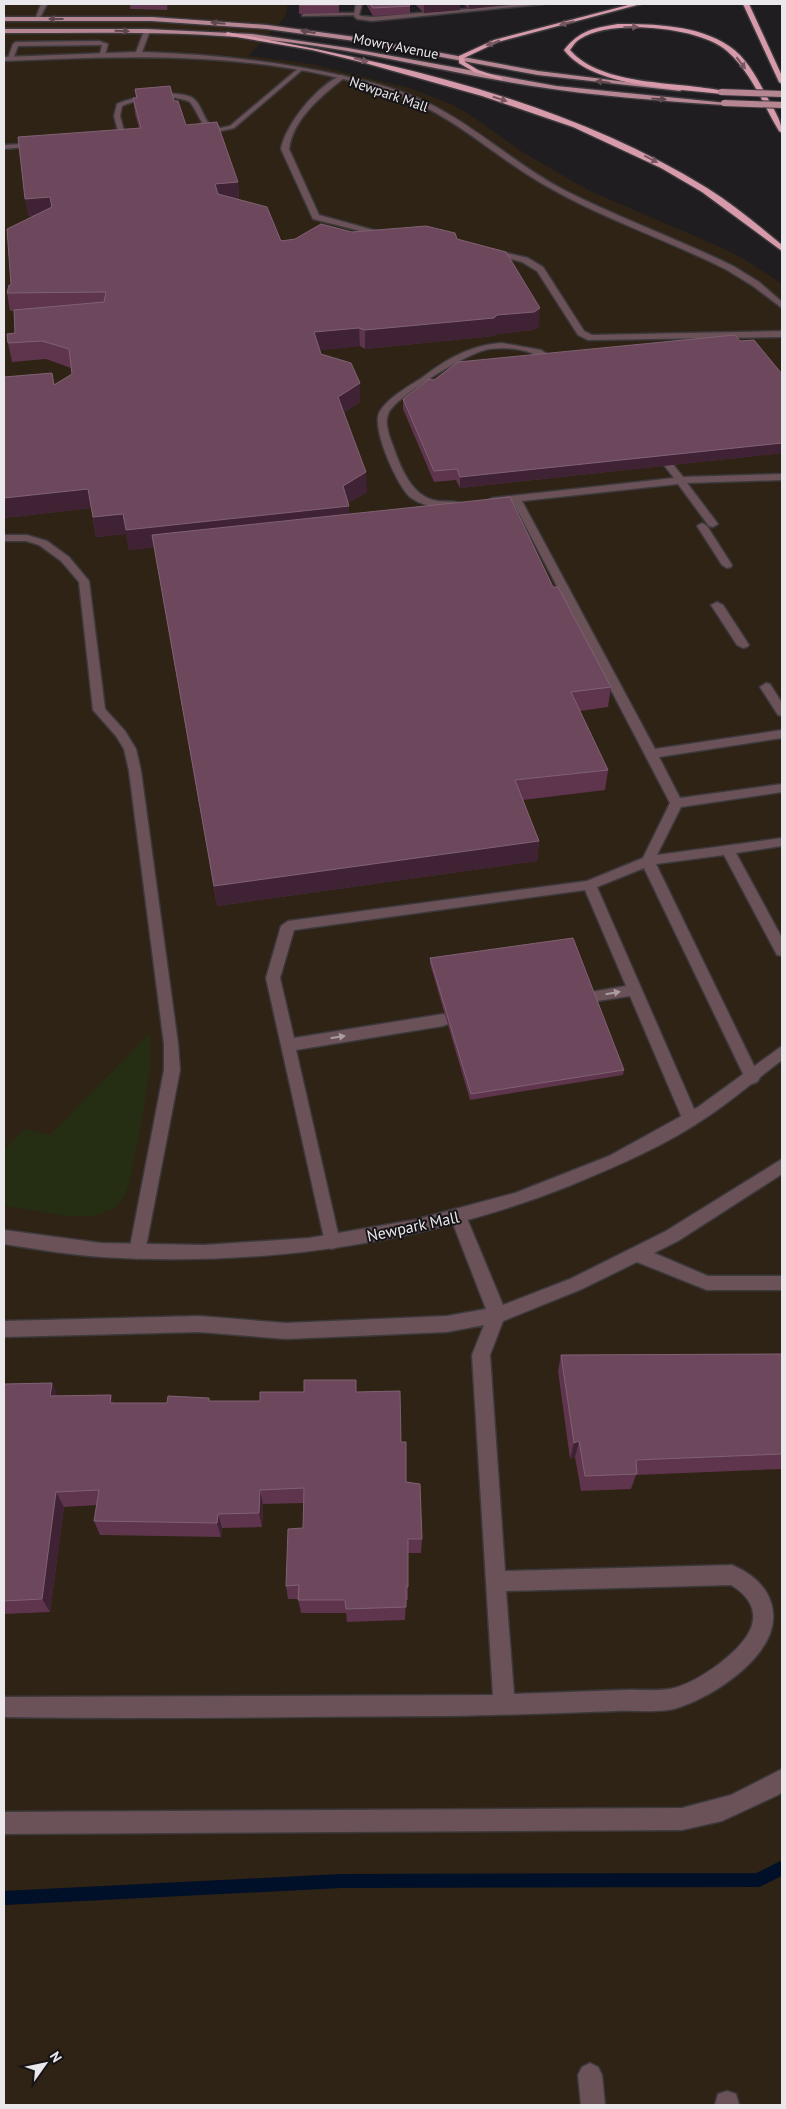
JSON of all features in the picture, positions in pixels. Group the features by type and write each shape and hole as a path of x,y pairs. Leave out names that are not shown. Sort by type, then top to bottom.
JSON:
{"highway":[{"path":"500,79 468,68 460,60 464,54 496,42 638,4"},
{"path":"746,4 782,82"},
{"path":"721,92 611,75 576,62 567,50 569,44 581,36 613,28 658,27 708,37 730,50 743,64 782,132"},
{"path":"227,34 351,58 504,100 580,126 659,163 704,189 751,222 782,249"}],"main road":[{"name":"Mowry Avenue","path":"4,19 152,19 257,26 326,35 577,79 721,92 782,94"},
{"name":"Mowry Avenue","path":"4,31 147,31 227,34 313,44 500,79 627,96 782,105"}],"street":[{"path":"37,19 44,4"},
{"path":"356,15 359,4"},
{"path":"304,15 356,15 359,18 372,19 541,4"},
{"path":"138,54 147,31"},
{"path":"7,58 16,44 99,43 106,44 104,54"},
{"name":"Newpark Mall","path":"7,58 138,54 250,61 342,77 406,96 447,115 536,178 586,204 717,260 756,284 782,306"},
{"path":"100,139 118,136 121,132 117,116 118,105 129,100 185,98 191,101 201,121 208,126 225,129 232,127 300,69"},
{"path":"342,77 316,96 287,137 285,149 316,217 379,234 398,235"},
{"path":"4,146 44,144"},
{"path":"476,246 534,264 540,269 581,333 591,338 782,334"},
{"path":"586,350 586,344 591,338"},
{"path":"557,363 538,352 522,348 488,347 471,351 449,363 387,408 382,422 384,432 408,490 414,497 432,504 449,506 517,500 680,480 782,477"},
{"path":"669,465 713,524"},
{"path":"517,500 676,803"},
{"path":"702,526 727,565"},
{"path":"4,538 26,538 43,543 65,559 84,581 99,710 121,734 130,749 135,771 171,1044 172,1070 138,1252"},
{"path":"717,605 743,645"},
{"path":"766,687 782,712"},
{"path":"651,754 782,734"},
{"path":"676,803 782,788"},
{"path":"648,860 676,803"},
{"path":"332,1242 290,1045 273,978 288,926 589,885 648,860 782,842"},
{"path":"727,849 782,950"},
{"path":"648,860 752,1078"},
{"path":"589,885 690,1118"},
{"path":"591,997 634,990"},
{"path":"290,1045 443,1020"},
{"name":"Newpark Mall","path":"4,1237 47,1246 138,1252 200,1253 332,1242 406,1230 487,1209 631,1154 752,1078 782,1052"},
{"path":"4,1329 199,1324 286,1331 447,1324 498,1314 576,1284 637,1254 680,1231 782,1166"},
{"path":"458,1216 498,1314 481,1355 504,1705"},
{"path":"637,1254 708,1283 782,1283"},
{"path":"4,1708 504,1705 674,1699 720,1676 746,1652 762,1630 764,1615 758,1596 747,1582 732,1575 496,1581"},
{"path":"4,1823 682,1819 706,1816 732,1808 782,1780"},
{"path":"590,2075 592,2105"}],"shaded area":[{"path":"4,4 288,4 285,17 248,56 311,64 409,88 451,104 469,114 524,153 590,191 718,246 744,259 782,284 782,2105 4,2105"}],"green space":[{"path":"150,1033 151,1063 142,1120 128,1187 123,1199 113,1209 95,1216 68,1216 4,1206 4,1150 25,1129 50,1135"}],"building":[{"path":"339,4 339,5 299,5"},
{"path":"370,4 409,4 410,6 373,8"},
{"path":"170,86 174,101 178,101 186,125 217,122 238,182 215,184 218,194 267,207 281,241 295,239 321,224 352,232 426,226 455,233 457,239 506,252 540,308 534,312 497,315 494,318 365,330 359,328 314,332 321,354 351,363 360,383 338,397 366,472 343,486 349,506 126,530 123,514 93,517 88,489 4,498 4,377 52,373 54,385 72,374 69,349 42,341 8,343 7,334 15,333 14,310 104,302 106,292 7,293 9,285 11,285 7,229 52,207 50,197 25,199 18,137 141,128 133,98 137,98 135,89"},
{"path":"735,335 740,341 754,340 782,374 782,443 460,477 457,469 434,471 403,399 429,379 434,380 458,362"},
{"path":"510,497 553,587 558,587 611,687 571,692 608,770 515,780 539,841 214,886 152,535"},
{"path":"573,938 624,1070 471,1094 430,958"},
{"path":"782,1354 782,1454 636,1460 637,1474 585,1476 579,1441 574,1443 561,1355"},
{"path":"304,1380 356,1380 356,1392 400,1391 401,1442 406,1442 406,1482 420,1484 422,1539 408,1539 406,1607 346,1609 345,1600 298,1600 299,1585 286,1586 288,1529 303,1528 304,1488 260,1490 259,1513 218,1514 217,1523 94,1521 99,1490 56,1492 42,1599 4,1601 4,1384 52,1383 50,1396 111,1395 110,1403 167,1403 168,1396 209,1398 209,1401 260,1401 260,1392 304,1392"}],"waterway":[{"path":"4,1898 341,1881 758,1880 782,1868"}]}
